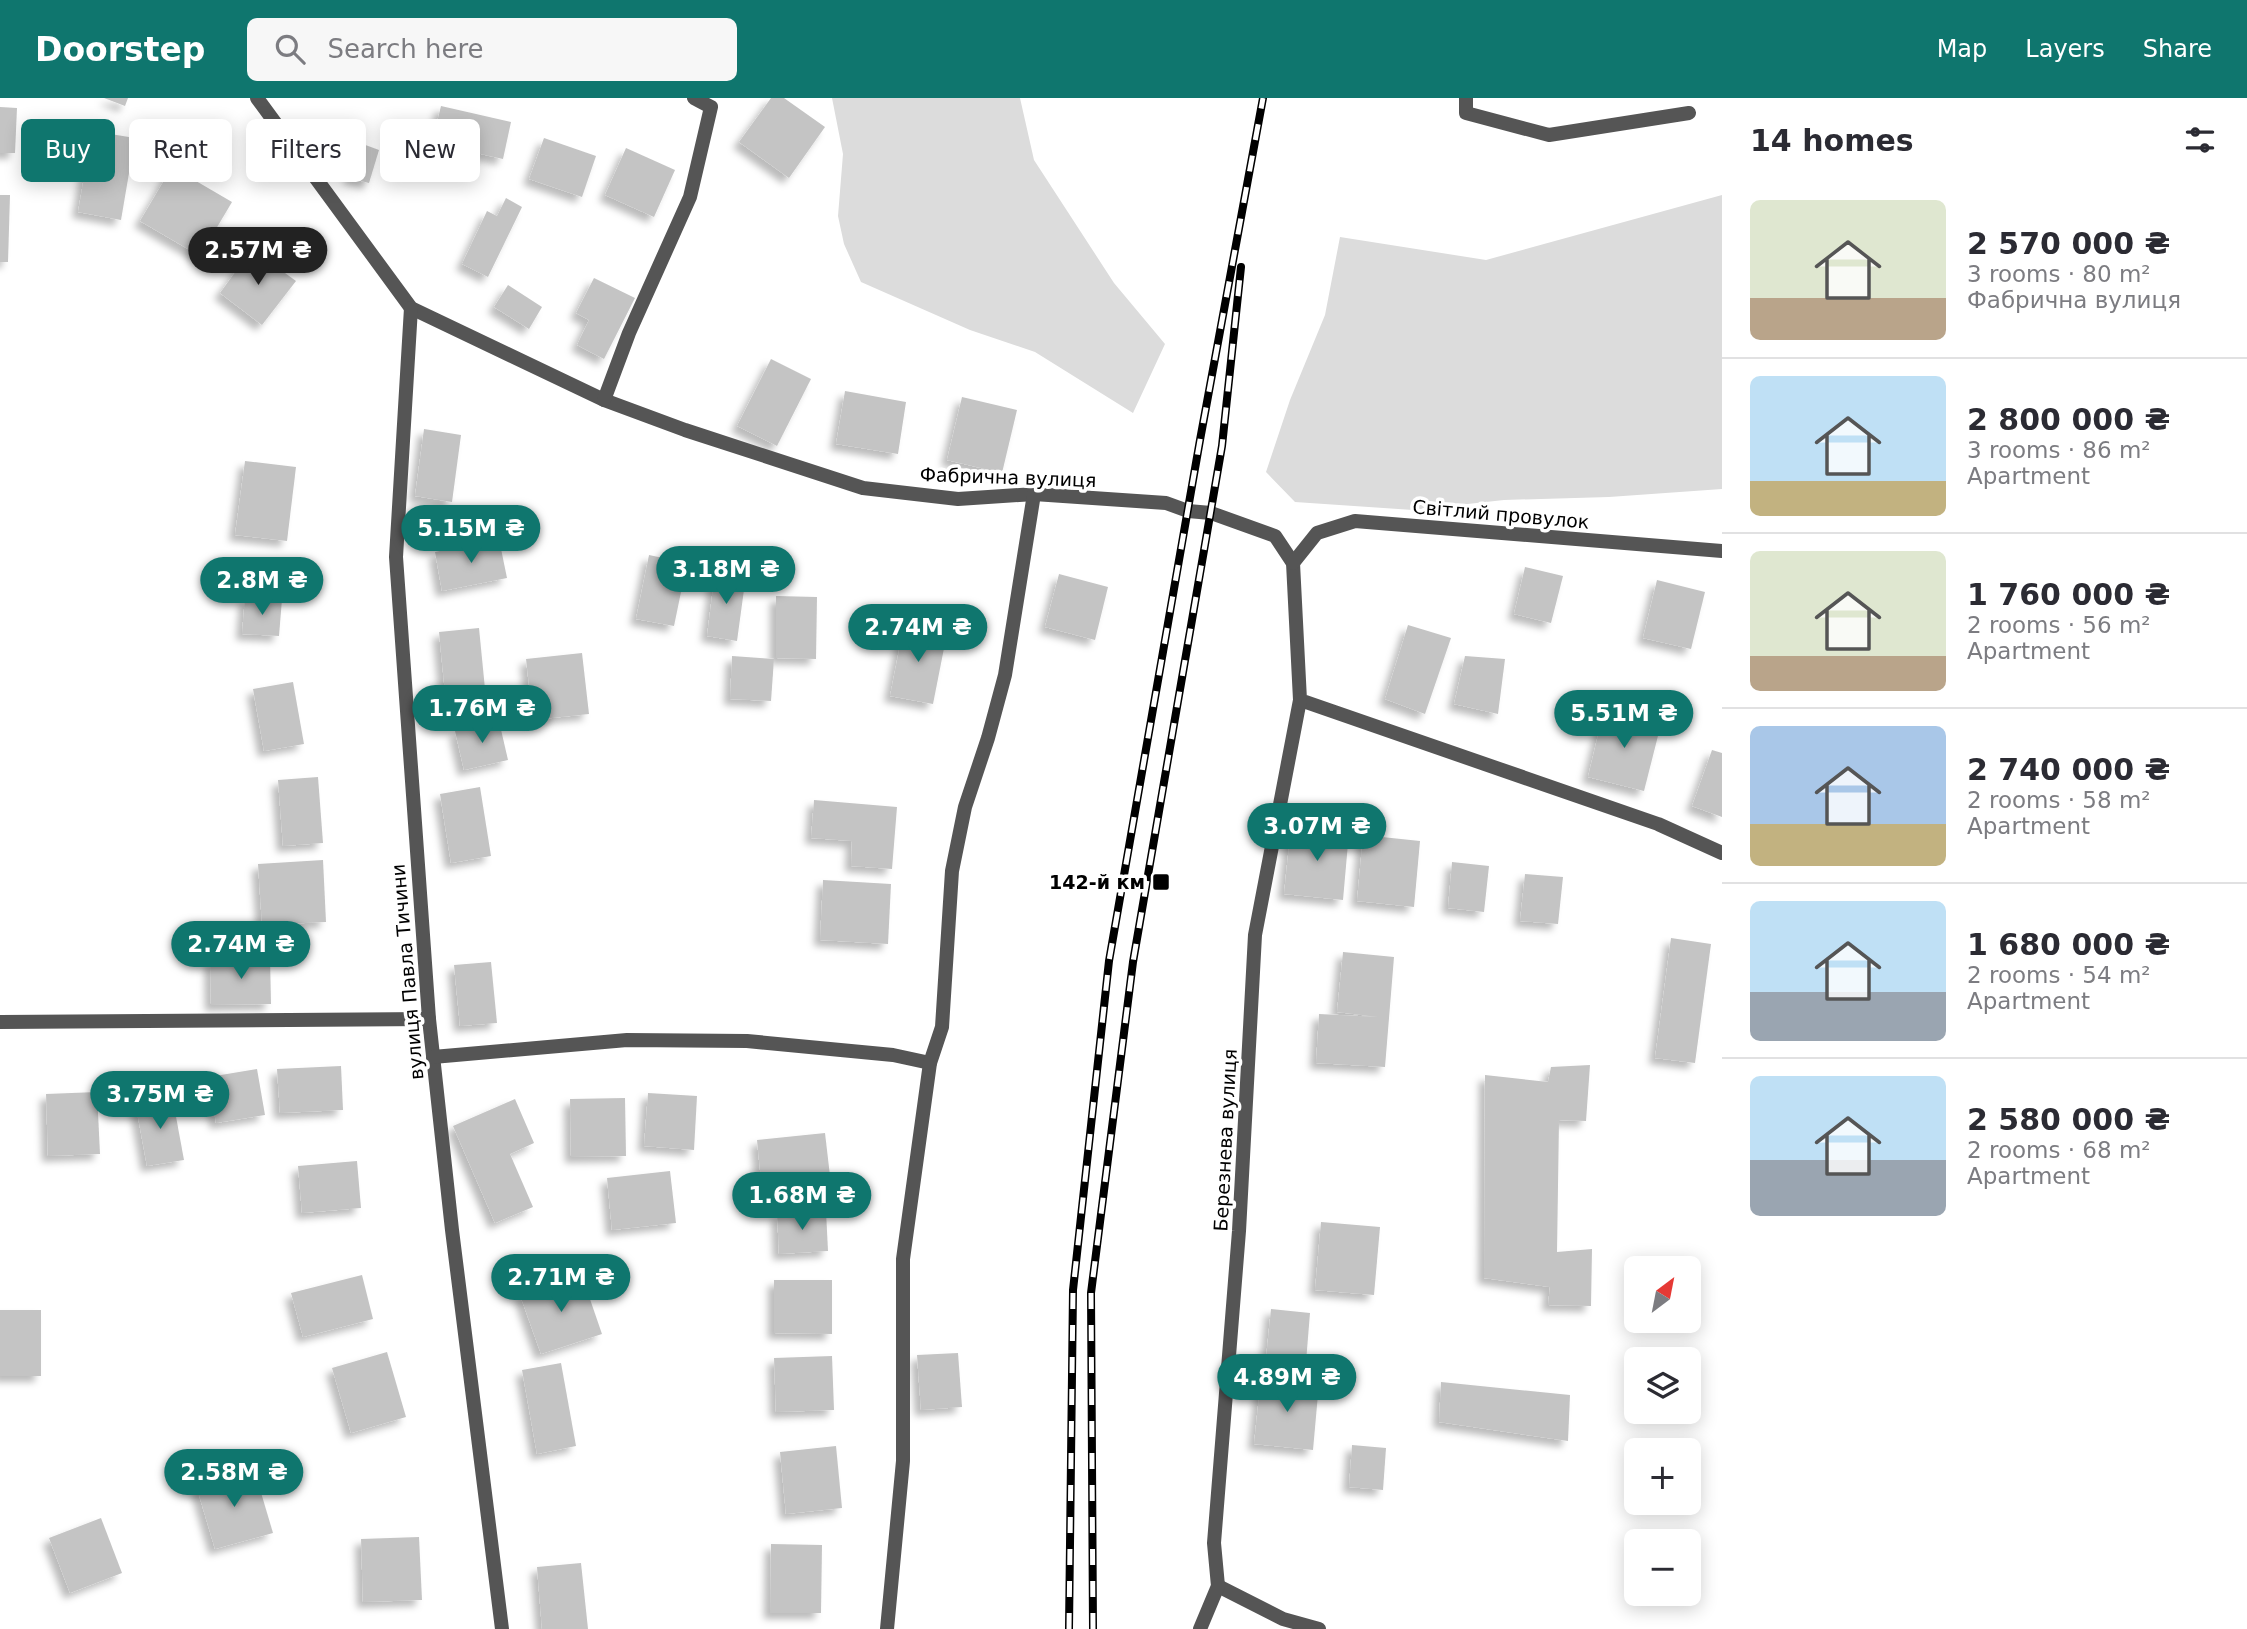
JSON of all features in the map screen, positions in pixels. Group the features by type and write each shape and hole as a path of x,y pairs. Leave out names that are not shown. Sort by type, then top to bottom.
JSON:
{"street":[{"name":"Фабрична вулиця","path":"257,98 411,308 604,400 863,488 958,499 1034,494 1166,503 1188,511 1211,513 1275,536 1293,563"},
{"path":"604,400 629,333 690,197 711,107 694,98"},
{"path":"1466,98 1466,113 1549,135 1689,113"},
{"name":"вулиця Павла Тичини","path":"411,308 396,557 429,1018 452,1230 502,1629"},
{"path":"887,1629 903,1461 903,1259 930,1063 942,1027 952,871 965,807 988,738 1004,676 1034,494"},
{"name":"Світлий провулок","path":"1293,563 1317,533 1355,521 1722,551"},
{"path":"1293,563 1300,700 1658,824 1722,853"},
{"name":"Березнева вулиця","path":"1200,1629 1218,1586 1214,1543 1239,1231 1255,935 1300,700"},
{"path":"0,1022 429,1018"},
{"path":"433,1057 627,1040 734,1041 893,1055 930,1063"},
{"path":"1218,1586 1283,1619 1319,1629"}],"shaded area":[{"path":"832,98 1020,98 1034,160 1114,283 1165,344 1133,413 1035,352 970,330 861,282 844,244 838,216 843,154"},
{"path":"1722,195 1722,489 1609,497 1504,500 1413,510 1295,502 1266,472 1290,400 1325,315 1340,237 1486,260"}],"building":[{"path":"104,98 128,98 125,106"},
{"path":"771,98 784,98 825,127 789,178 739,142"},
{"path":"441,106 511,122 503,159 480,154 480,119 438,119"},
{"path":"0,107 17,108 15,153 0,153"},
{"path":"115,135 129,137 129,173 121,220 78,212 83,182 115,182"},
{"path":"544,138 596,156 582,197 529,179"},
{"path":"366,145 379,150 369,183 365,182"},
{"path":"626,148 675,170 654,217 605,195"},
{"path":"163,182 198,182 232,202 200,256 140,221"},
{"path":"0,195 10,195 8,262 0,262"},
{"path":"506,198 522,207 488,277 462,264 487,211 497,216"},
{"path":"252,249 296,281 262,325 220,293"},
{"path":"594,278 635,298 604,359 577,345 589,320 576,313"},
{"path":"508,285 542,307 529,329 494,307"},
{"path":"771,359 811,379 777,446 737,426"},
{"path":"845,391 906,402 898,454 836,444"},
{"path":"962,397 1017,410 1002,473 947,460"},
{"path":"424,429 461,435 452,502 415,496"},
{"path":"245,461 296,467 287,541 235,535"},
{"path":"499,539 507,578 442,591 435,552"},
{"path":"649,555 687,563 674,626 636,619"},
{"path":"1525,567 1563,576 1551,623 1514,614"},
{"path":"715,572 746,575 737,641 707,636"},
{"path":"1059,574 1108,587 1095,640 1045,627"},
{"path":"1657,580 1705,592 1691,649 1643,638"},
{"path":"776,596 817,597 816,659 776,658"},
{"path":"245,597 282,599 279,636 242,634"},
{"path":"904,625 947,633 933,704 890,696"},
{"path":"1408,625 1451,638 1425,714 1385,699"},
{"path":"479,628 485,689 445,693 439,632"},
{"path":"582,653 589,714 533,720 526,659"},
{"path":"732,656 774,659 771,701 730,699"},
{"path":"1465,656 1505,659 1498,714 1454,704"},
{"path":"293,682 304,744 264,751 253,689"},
{"path":"1604,710 1661,724 1644,791 1588,777"},
{"path":"499,721 508,760 464,770 455,731"},
{"path":"1712,750 1722,753 1722,817 1692,806"},
{"path":"318,777 323,843 283,846 278,780"},
{"path":"480,787 491,856 451,863 440,794"},
{"path":"814,800 897,807 892,869 851,866 852,841 811,838"},
{"path":"1291,826 1349,832 1343,900 1284,894"},
{"path":"1363,835 1420,841 1414,907 1357,901"},
{"path":"323,860 326,922 262,925 258,864"},
{"path":"1452,862 1489,866 1484,912 1448,908"},
{"path":"1525,874 1563,877 1558,924 1520,921"},
{"path":"823,880 891,884 888,944 820,940"},
{"path":"1671,938 1711,944 1695,1063 1655,1058"},
{"path":"1343,952 1394,957 1385,1067 1316,1063 1319,1014 1378,1017 1337,1012"},
{"path":"270,957 271,1004 211,1005 210,959"},
{"path":"491,962 497,1023 460,1026 454,965"},
{"path":"1590,1065 1586,1121 1559,1120 1557,1252 1592,1249 1591,1306 1548,1305 1550,1287 1484,1278 1485,1075 1548,1082 1551,1067"},
{"path":"341,1066 343,1110 280,1113 277,1069"},
{"path":"257,1069 265,1115 216,1123 209,1077"},
{"path":"97,1092 100,1154 48,1156 46,1094"},
{"path":"648,1093 697,1096 694,1150 644,1146"},
{"path":"172,1095 184,1160 147,1166 135,1101"},
{"path":"625,1098 626,1156 571,1157 570,1099"},
{"path":"515,1099 534,1143 510,1154 533,1207 495,1223 453,1126"},
{"path":"825,1133 832,1193 763,1200 757,1140"},
{"path":"357,1161 361,1208 302,1213 298,1166"},
{"path":"670,1171 676,1223 612,1230 607,1178"},
{"path":"826,1211 828,1251 779,1254 777,1213"},
{"path":"1321,1222 1380,1227 1374,1295 1315,1290"},
{"path":"581,1273 602,1334 541,1354 520,1295"},
{"path":"362,1275 373,1319 303,1337 291,1293"},
{"path":"774,1280 832,1280 832,1334 774,1333"},
{"path":"1271,1309 1310,1313 1306,1362 1266,1358"},
{"path":"0,1310 41,1310 41,1376 0,1376"},
{"path":"387,1352 406,1417 351,1433 332,1368"},
{"path":"958,1353 962,1407 921,1410 917,1355"},
{"path":"832,1356 834,1410 776,1412 774,1358"},
{"path":"561,1363 576,1446 537,1454 522,1370"},
{"path":"1261,1377 1319,1383 1313,1450 1254,1444"},
{"path":"1441,1382 1570,1395 1568,1441 1439,1422"},
{"path":"1352,1445 1386,1448 1383,1490 1349,1487"},
{"path":"836,1446 842,1508 786,1514 780,1452"},
{"path":"254,1469 273,1533 215,1549 196,1485"},
{"path":"101,1518 122,1573 70,1593 49,1538"},
{"path":"419,1537 422,1600 363,1602 361,1539"},
{"path":"771,1544 822,1545 821,1613 770,1613"},
{"path":"581,1563 588,1629 542,1629 537,1567"}],"railway":[{"path":"1069,1629 1073,1290 1109,961 1263,98"},
{"path":"1093,1629 1091,1293 1133,962 1222,446 1241,267"}],"place":[{"name":"142-й км","path":"1161,882"}]}
